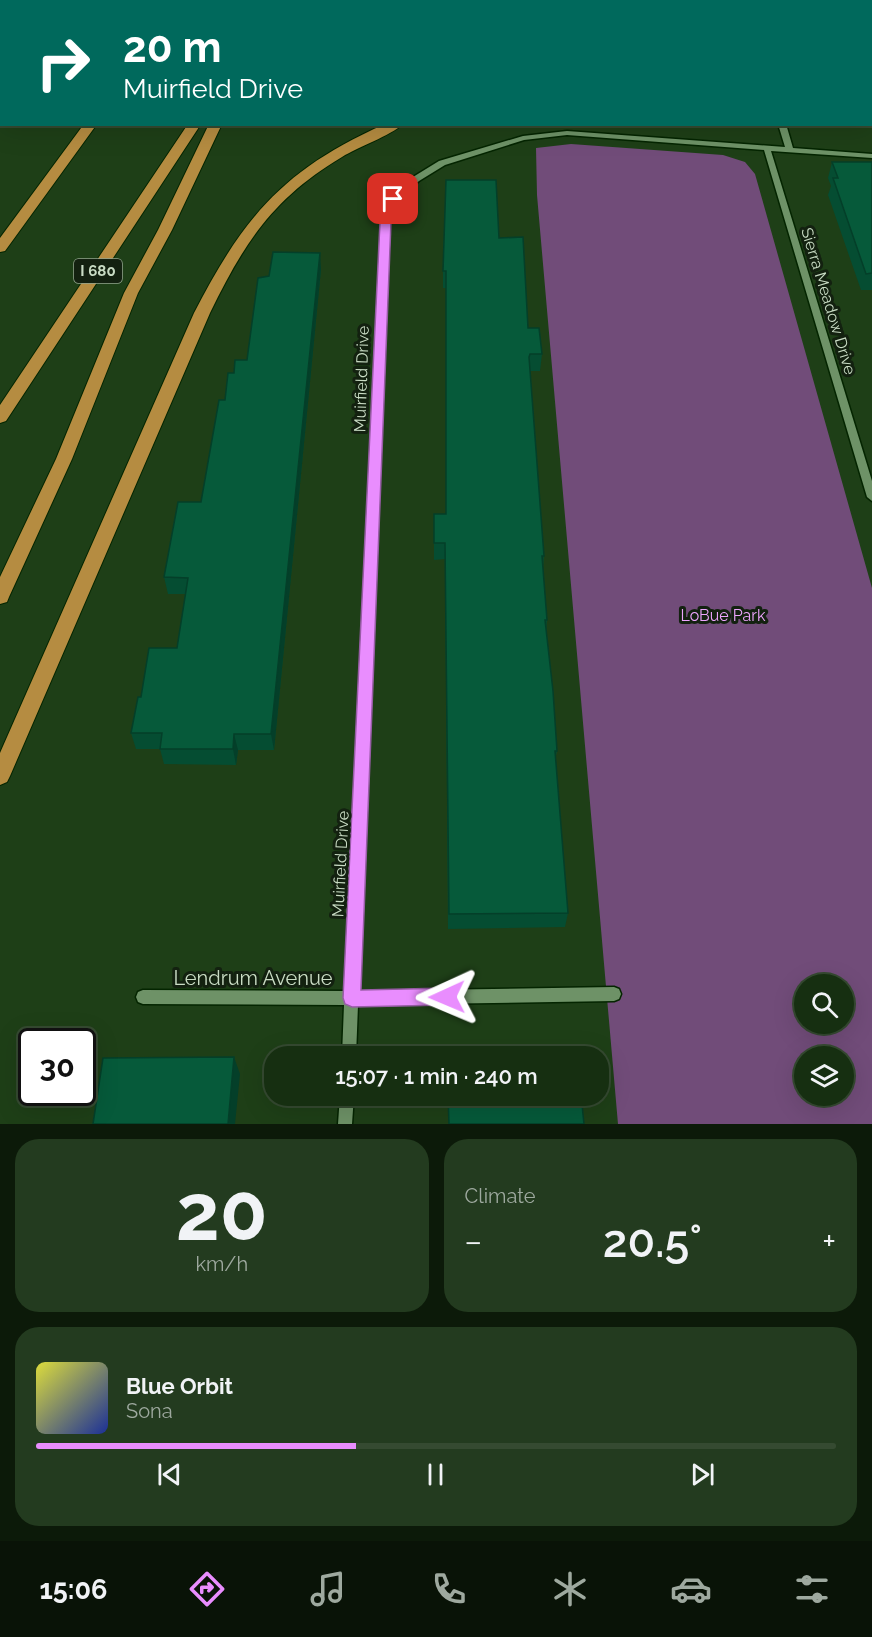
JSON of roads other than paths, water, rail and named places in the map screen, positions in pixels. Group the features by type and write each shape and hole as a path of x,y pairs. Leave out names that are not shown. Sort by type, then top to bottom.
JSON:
{"highway":[{"path":"0,248 90,126"},
{"name":"I 680","path":"0,417 194,126"},
{"path":"0,597 64,459 131,293 165,230 215,126"},
{"path":"0,776 202,313 236,249 254,224 298,181 350,147 393,126"}],"street":[{"path":"783,126 790,150"},
{"name":"Muirfield Drive","path":"350,1046 386,222 393,199 416,179 442,163 523,138 578,134 872,156"},
{"name":"Sierra Meadow Drive","path":"767,149 872,497"},
{"name":"Lendrum Avenue","path":"143,998 614,994"},
{"path":"345,1124 346,1106"}],"park label":[{"name":"LoBue Park","path":"723,615"}]}
